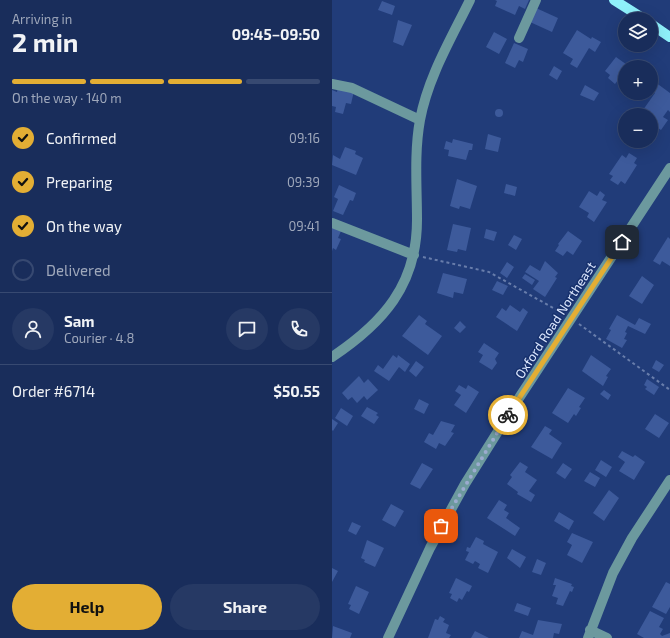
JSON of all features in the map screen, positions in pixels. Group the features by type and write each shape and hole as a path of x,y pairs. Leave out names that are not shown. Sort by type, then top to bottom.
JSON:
{"main road":[{"path":"614,0 633,12"},
{"path":"658,29 670,37"}],"street":[{"path":"332,357 369,330 384,314 403,286 414,255 417,221 416,166 420,120 434,76 470,0"},
{"path":"519,38 536,0"},
{"path":"332,84 352,88 420,120"},
{"name":"Oxford Road Northeast","path":"388,638 447,515 484,452 670,168"},
{"path":"332,223 414,255"},
{"path":"607,638 589,634 604,593 632,538 670,480"}],"path":[{"path":"414,255 488,272 572,318 670,390"}],"building":[{"path":"495,0 529,0 525,9 519,6 515,15 495,6 497,1"},
{"path":"382,1 395,6 392,15 378,10"},
{"path":"536,8 558,18 552,32 530,22"},
{"path":"398,20 412,25 403,46 393,42"},
{"path":"577,30 591,39 592,37 601,42 595,52 589,48 577,68 570,64 573,59 563,53"},
{"path":"494,32 507,39 499,54 486,47"},
{"path":"514,43 528,49 523,62 519,60 515,68 505,63"},
{"path":"616,57 620,60 618,60 618,80 615,84 608,78 610,75 605,71"},
{"path":"554,66 562,71 557,80 549,75"},
{"path":"658,84 670,93 670,112 668,110 663,117 668,120 661,130 658,128 658,108 644,108 650,100 658,100"},
{"path":"585,85 599,93 594,101 580,95"},
{"path":"338,86 354,91 351,104 346,103 343,114 335,112 336,107 332,106 332,90 337,92"},
{"path":"497,109 501,109 503,113 501,117 497,117 495,115 495,111"},
{"path":"488,134 501,138 498,152 485,149"},
{"path":"453,139 473,144 472,150 469,150 466,160 448,156 449,150 444,149 446,141 452,143"},
{"path":"345,147 356,151 355,154 363,158 356,175 332,165 333,155 340,159"},
{"path":"629,153 637,158 634,163 637,165 625,184 621,181 618,185 610,180 613,176 609,174 622,155 626,158"},
{"path":"457,179 477,186 470,209 460,206 459,209 450,206"},
{"path":"506,184 517,187 515,196 504,193"},
{"path":"339,185 356,193 353,201 350,200 343,215 333,211 338,199 334,197"},
{"path":"589,191 597,196 600,191 605,195 602,200 607,202 594,222 587,217 589,213 579,207"},
{"path":"453,224 471,228 466,251 458,249 457,252 447,250"},
{"path":"332,225 341,231 338,238 341,239 336,250 333,248 332,251"},
{"path":"486,229 497,232 494,241 484,238"},
{"path":"568,231 582,241 573,255 567,251 563,256 555,251 559,245 558,244"},
{"path":"514,235 522,239 516,250 508,245"},
{"path":"668,237 670,239 670,266 662,261 660,265 653,261"},
{"path":"545,261 558,273 555,277 557,278 545,297 533,289 539,281 525,272 530,265 540,271"},
{"path":"507,262 514,267 507,278 500,273"},
{"path":"443,273 467,279 463,294 454,292 453,298 437,293"},
{"path":"525,274 535,280 532,285 522,278"},
{"path":"642,276 654,285 642,304 629,296"},
{"path":"497,281 508,286 503,295 492,290"},
{"path":"510,305 520,312 523,308 528,312 517,331 496,317 502,308 506,311"},
{"path":"419,315 427,321 425,324 442,336 428,355 402,336"},
{"path":"617,315 635,325 639,318 651,324 645,334 628,326 624,339 627,340 622,348 606,339 611,330 609,329"},
{"path":"460,321 466,327 460,333 454,328"},
{"path":"484,343 499,353 495,359 497,363 492,370 479,362 483,355 478,352"},
{"path":"393,355 397,358 398,355 410,364 405,372 399,367 389,381 374,371 378,365 383,369"},
{"path":"591,355 611,369 606,376 608,377 603,386 582,371"},
{"path":"656,360 664,365 659,372 652,368"},
{"path":"416,361 424,367 416,377 409,371"},
{"path":"359,376 364,383 368,379 378,390 367,400 364,396 357,403 352,397 348,400 342,393"},
{"path":"647,379 659,387 654,395 645,389 647,387 644,385"},
{"path":"459,385 466,389 468,385 479,392 466,413 454,405 461,395 455,391"},
{"path":"568,388 585,398 579,407 581,408 576,416 574,414 568,423 552,413"},
{"path":"604,390 611,395 608,400 600,394"},
{"path":"419,399 429,404 424,414 414,409"},
{"path":"367,407 378,413 376,415 379,417 374,424 361,416"},
{"path":"341,408 353,416 347,426 335,418"},
{"path":"655,414 669,423 659,438 645,429"},
{"path":"332,419 338,423 333,431 332,430"},
{"path":"441,421 455,425 451,432 454,433 445,446 439,443 436,449 424,442 429,433 433,435"},
{"path":"545,426 552,430 549,434 562,443 552,459 531,447"},
{"path":"622,451 633,457 635,455 645,462 634,480 619,471 625,462 618,457"},
{"path":"601,460 612,467 606,477 595,470"},
{"path":"520,462 528,467 525,472 537,480 529,491 535,495 531,502 517,494 518,492 507,484 512,477 510,475"},
{"path":"422,463 433,469 420,489 410,484"},
{"path":"563,463 572,469 565,479 556,473"},
{"path":"590,472 600,478 595,487 584,481"},
{"path":"609,490 619,498 604,521 593,513"},
{"path":"499,500 507,505 504,510 509,513 506,518 520,528 515,536 487,518"},
{"path":"391,504 404,511 395,527 382,520"},
{"path":"559,512 574,521 569,530 554,521"},
{"path":"352,522 361,526 356,535 348,531"},
{"path":"572,533 593,542 582,563 567,555 572,545 567,542"},
{"path":"476,537 484,541 483,544 498,552 488,573 478,568 480,564 475,561 473,564 465,560 469,552 466,551 467,547 470,548"},
{"path":"367,540 384,548 375,567 364,562 365,560 361,558"},
{"path":"512,549 526,557 520,568 507,558"},
{"path":"537,559 546,563 541,575 532,572"},
{"path":"332,568 338,571 332,582"},
{"path":"456,578 472,586 462,600 459,598 457,602 450,598 452,594 449,593"},
{"path":"555,578 572,584 571,586 574,587 572,592 570,591 563,606 556,604 558,598 552,596 556,585 553,585"},
{"path":"666,582 670,584 670,607 666,614 652,607"},
{"path":"356,586 369,592 359,614 349,609 351,605 348,604"},
{"path":"517,603 531,608 528,616 514,611"},
{"path":"650,611 664,618 659,627 663,629 660,634 662,636 670,633 670,638 644,638 637,634"},
{"path":"440,616 445,619 443,622 449,625 446,633 451,635 449,638 428,638 435,619 438,620"},
{"path":"538,620 562,624 559,634 554,633 553,638 519,638 522,631 533,635"},
{"path":"333,626 352,633 350,638 332,638"},
{"path":"475,631 489,638 471,638"}],"way so far":[{"path":"441,526 484,452 508,415"}],"route":[{"path":"508,415 622,242"}]}
